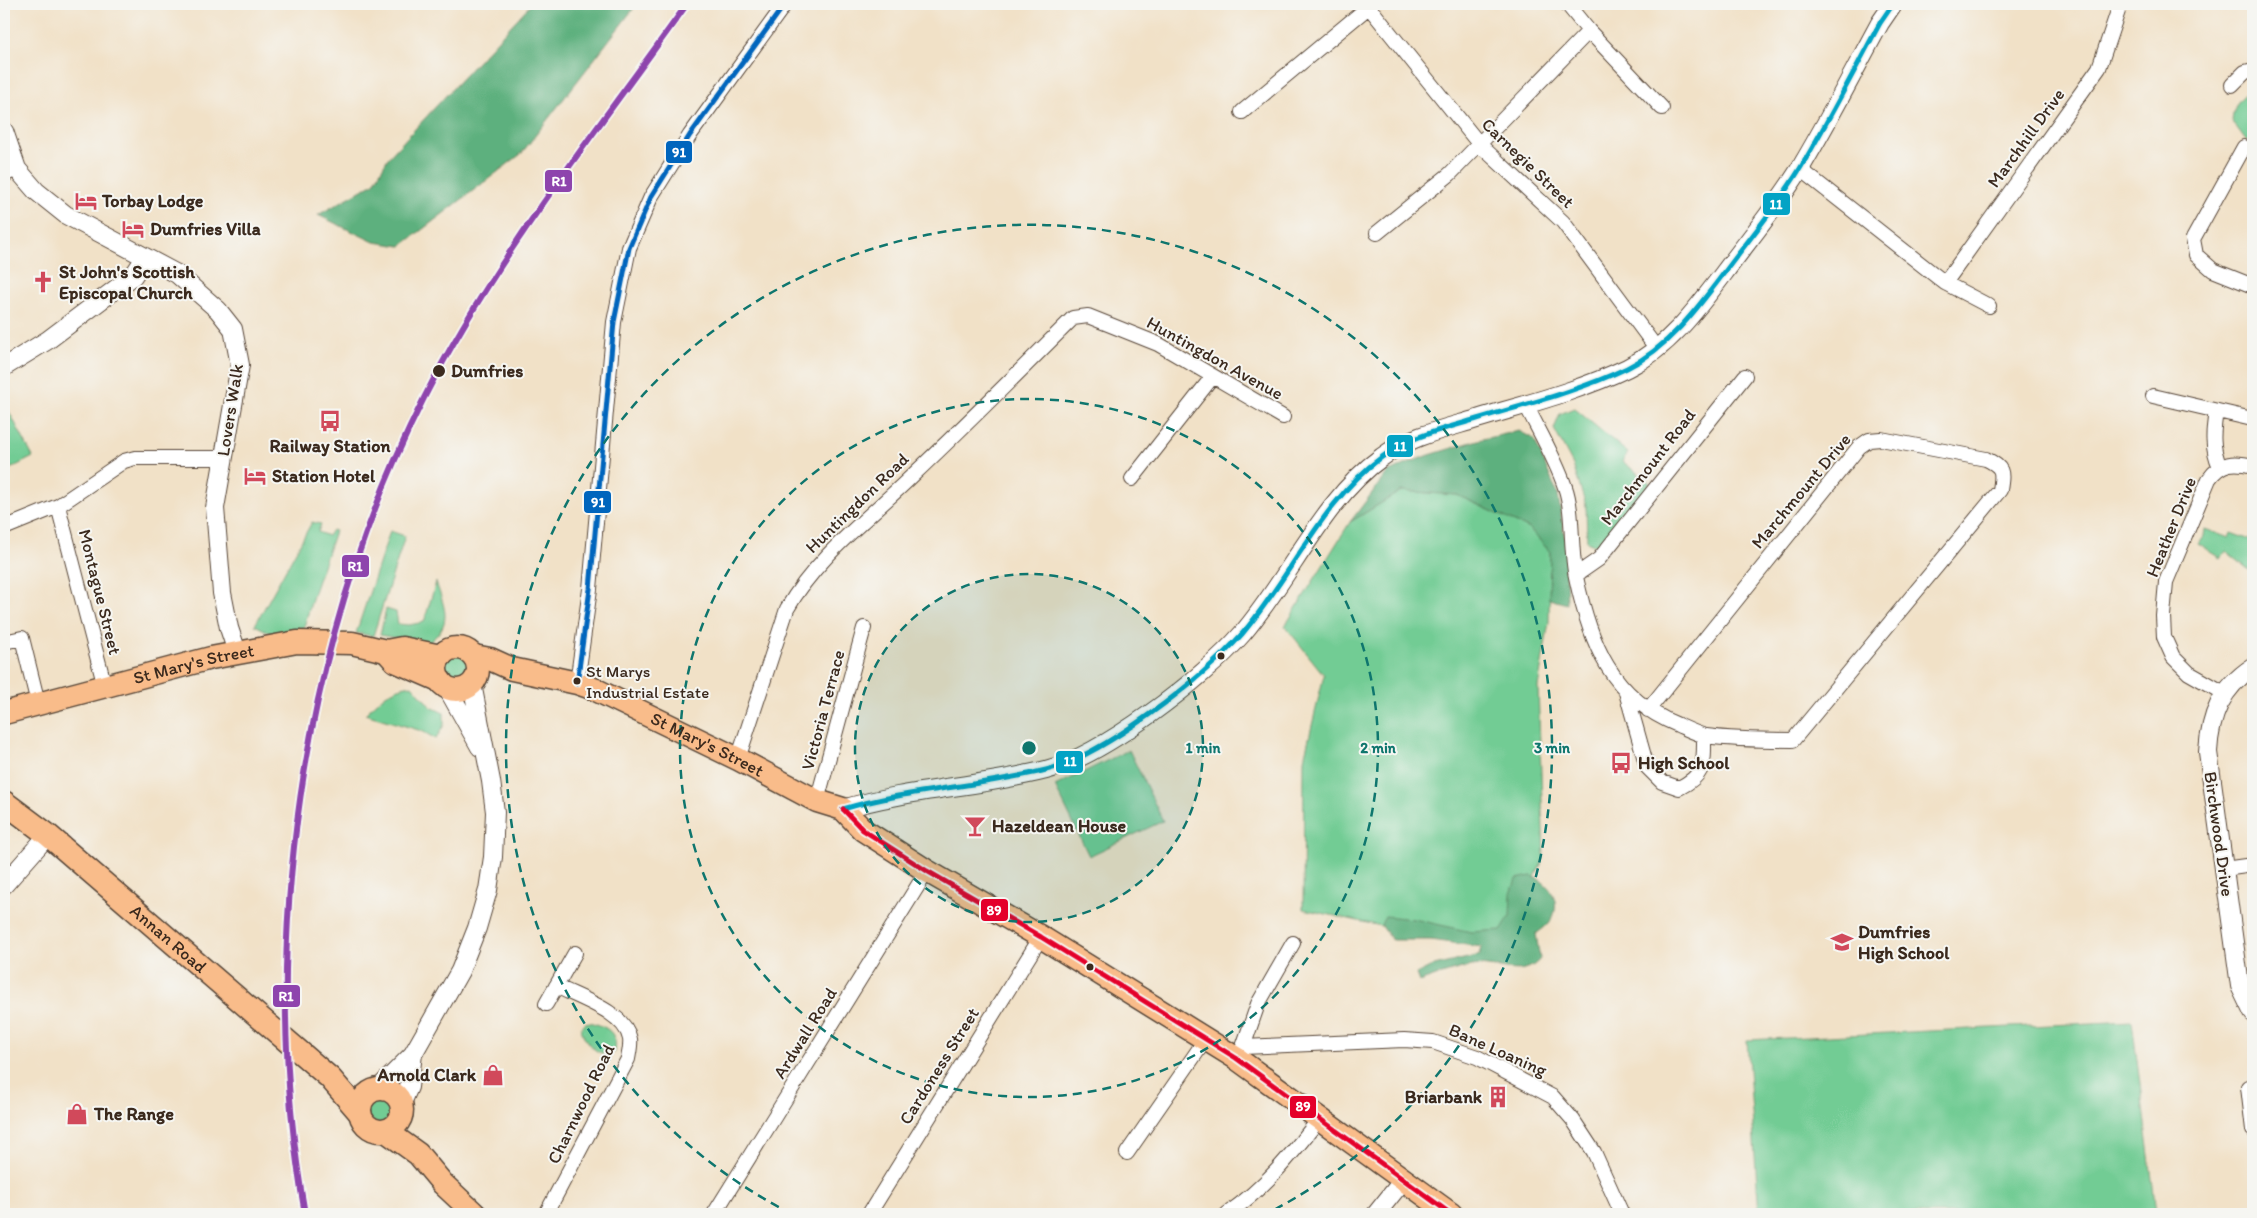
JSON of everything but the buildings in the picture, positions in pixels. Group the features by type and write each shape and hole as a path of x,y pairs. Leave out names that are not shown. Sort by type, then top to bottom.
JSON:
{"main road":[{"name":"St Mary's Street","path":"4,713 237,652 297,642 352,643 386,651 402,648 441,656"},
{"path":"458,648 465,649 474,673 459,690 443,684 436,669 441,656 458,648"},
{"name":"St Mary's Street","path":"386,651 395,661 443,684"},
{"name":"St Mary's Street","path":"474,673 490,659 512,669 577,683 594,689 738,759 817,801 843,809"},
{"name":"Annan Road","path":"4,802 48,835 326,1076 360,1113"},
{"path":"843,809 863,830 927,871 1041,937 1206,1039 1239,1052 1320,1118 1451,1214"},
{"name":"Annan Road","path":"326,1076 376,1089"},
{"path":"418,1154 413,1129 393,1092 376,1089 362,1099 360,1113 362,1119 372,1129 386,1130 418,1154 443,1184 475,1214"},
{"path":"386,1130 398,1123 402,1106"}],"street":[{"path":"577,683 590,589 602,436 614,322 629,248 651,197 690,135 785,4"},
{"path":"1567,4 1589,31 1662,108"},
{"path":"843,809 906,794 1008,779 1051,769 1093,751 1185,687 1225,652 1242,634 1330,512 1358,477 1380,458 1403,443 1560,395 1628,368 1657,349 1691,316 1800,169 1880,23 1893,4"},
{"path":"1242,112 1370,5"},
{"name":"Carnegie Street","path":"1370,5 1480,145 1563,222 1657,349"},
{"name":"Marchhill Drive","path":"1945,284 2099,68 2120,6"},
{"path":"1377,232 1450,174 1589,31"},
{"path":"2232,85 2245,72 2253,70"},
{"name":"Lovers Walk","path":"4,131 10,172 66,215 177,274 198,290 218,310 233,329 240,365 215,508 222,593 229,628 237,652"},
{"path":"2244,147 2193,239 2196,255 2213,270 2253,286"},
{"path":"1800,169 1945,284 1989,306"},
{"path":"4,367 48,340 133,276 145,258"},
{"name":"Huntingdon Avenue","path":"1073,318 1088,316 1149,341 1214,376 1283,417"},
{"name":"Huntingdon Road","path":"738,759 787,608 798,590 817,566 933,457 1073,318"},
{"path":"1132,479 1214,376"},
{"name":"Marchmount Road","path":"1576,575 1599,559 1744,376"},
{"path":"2153,396 2248,418"},
{"path":"1526,405 1566,488 1576,575 1591,635 1610,672 1626,692 1648,710 1670,722 1704,736 1704,763 1694,780 1679,788 1662,782 1647,767 1626,692"},
{"name":"Heather Drive","path":"2216,411 2212,442 2220,467"},
{"name":"Marchmount Drive","path":"1648,710 1859,447 1869,440 1881,439 1986,459 1997,464 2002,474 2000,490 1793,740 1752,740 1704,736"},
{"path":"4,528 58,506 124,461 135,458 223,458"},
{"name":"Heather Drive","path":"2226,694 2189,672 2173,657 2164,637 2163,616 2166,582 2209,479 2220,467 2234,462 2253,466"},
{"name":"Montague Street","path":"58,506 105,687"},
{"name":"Victoria Terrace","path":"817,801 864,628"},
{"path":"4,642 22,638 38,703"},
{"name":"Birchwood Drive","path":"2253,667 2245,672 2216,709 2210,728 2208,752 2240,986 2253,1013"},
{"path":"376,1089 413,1054 460,971 477,928 488,890 493,857 495,812 491,781 485,756 474,673"},
{"path":"443,684 485,756"},
{"path":"4,885 48,835"},
{"path":"2224,869 2253,865"},
{"name":"Ardwall Road","path":"714,1214 927,871"},
{"name":"Cardoness Street","path":"869,1214 1041,937"},
{"path":"1239,1052 1258,1004 1293,943"},
{"path":"546,1004 575,953"},
{"name":"Charnwood Road","path":"546,1214 624,1066 631,1041 625,1026 612,1014 556,986"},
{"path":"1127,1153 1206,1039"},
{"name":"Bane Loaning","path":"1239,1052 1404,1040 1433,1042 1451,1046 1553,1096 1594,1152 1622,1214"},
{"path":"402,1106 408,1087 413,1054"},
{"path":"2248,1087 2253,1129"},
{"path":"1227,1214 1245,1202 1278,1172 1320,1118"},
{"path":"1376,1214 1404,1179"}],"green space":[{"path":"531,4 637,4 521,154 401,246 374,242 318,215 374,183 388,158"},
{"path":"2253,89 2253,143 2246,140 2232,121 2238,102"},
{"path":"4,402 33,457 4,472"},
{"path":"1574,408 1628,453 1622,461 1650,483 1602,542 1596,546 1587,542 1586,506 1573,465 1554,429 1560,414"},
{"path":"1519,431 1534,439 1558,495 1565,539 1567,604 1549,599 1550,552 1530,529 1457,495 1401,491 1350,522 1387,473 1423,457 1478,440"},
{"path":"1401,491 1457,495 1530,529 1550,552 1549,622 1538,687 1544,858 1519,911 1512,942 1468,945 1303,909 1304,759 1324,675 1285,626 1350,522"},
{"path":"312,522 321,524 318,532 328,536 332,530 335,531 303,631 278,637 255,625"},
{"path":"2205,529 2229,538 2231,533 2253,541 2253,573 2226,551 2221,558 2198,544 2204,536"},
{"path":"390,531 405,536 373,636 356,633"},
{"path":"436,582 445,616 444,623 436,636 427,644 380,635 386,609 396,612 398,624 409,625 424,622"},
{"path":"458,654 468,659 473,669 468,679 458,684 448,679 443,669 448,659"},
{"path":"412,685 431,707 444,713 444,725 436,739 422,731 365,714 391,692 404,686"},
{"path":"1129,750 1163,821 1089,856 1055,786"},
{"path":"1531,876 1548,886 1554,897 1555,910 1550,922 1536,934 1540,959 1525,969 1517,970 1481,965 1472,966 1419,982 1416,974 1430,967 1480,955 1482,947 1430,940 1392,940 1381,925 1385,916 1414,919 1471,932 1501,930 1510,916 1511,894 1516,879"},
{"path":"2132,1021 2156,1211 2114,1214 1759,1214 1747,1040"},
{"path":"590,1022 610,1031 615,1040 615,1052 603,1053 589,1044 581,1028 585,1023"},
{"path":"381,1094 387,1095 395,1103 395,1115 387,1123 381,1124 375,1123 367,1115 366,1109 367,1103 375,1095"}],"transit line":[{"name":"R1","path":"305,1214 291,1112 286,1007 289,902 300,797 320,693 347,591 382,492 424,398 452,346 514,245 687,4"},
{"name":"91","path":"577,683 590,589 614,322 629,248 651,197 690,135 785,4"},
{"name":"11","path":"843,809 919,792 1021,776 1069,762 1095,749 1150,714 1178,693 1225,652 1259,613 1324,517 1361,474 1382,457 1416,438 1590,384 1627,368 1656,350 1692,314 1783,195 1801,167 1880,23 1893,4"},
{"name":"89","path":"843,809 863,830 927,871 1041,937 1236,1058 1451,1214"}],"place":[{"name":"Torbay Lodge","path":"86,201"},
{"name":"Dumfries Villa","path":"133,229"},
{"name":"St John's Scottish Episcopal Church","path":"43,282"},
{"name":"Dumfries","path":"439,371"},
{"name":"Railway Station","path":"330,421"},
{"name":"Station Hotel","path":"255,476"},
{"name":"St Marys Industrial Estate","path":"577,681"},
{"name":"High School","path":"1621,763"},
{"name":"Hazeldean House","path":"975,826"},
{"name":"Dumfries High School","path":"1842,942"},
{"name":"Arnold Clark","path":"493,1075"},
{"name":"Briarbank","path":"1498,1097"},
{"name":"The Range","path":"77,1114"}]}
